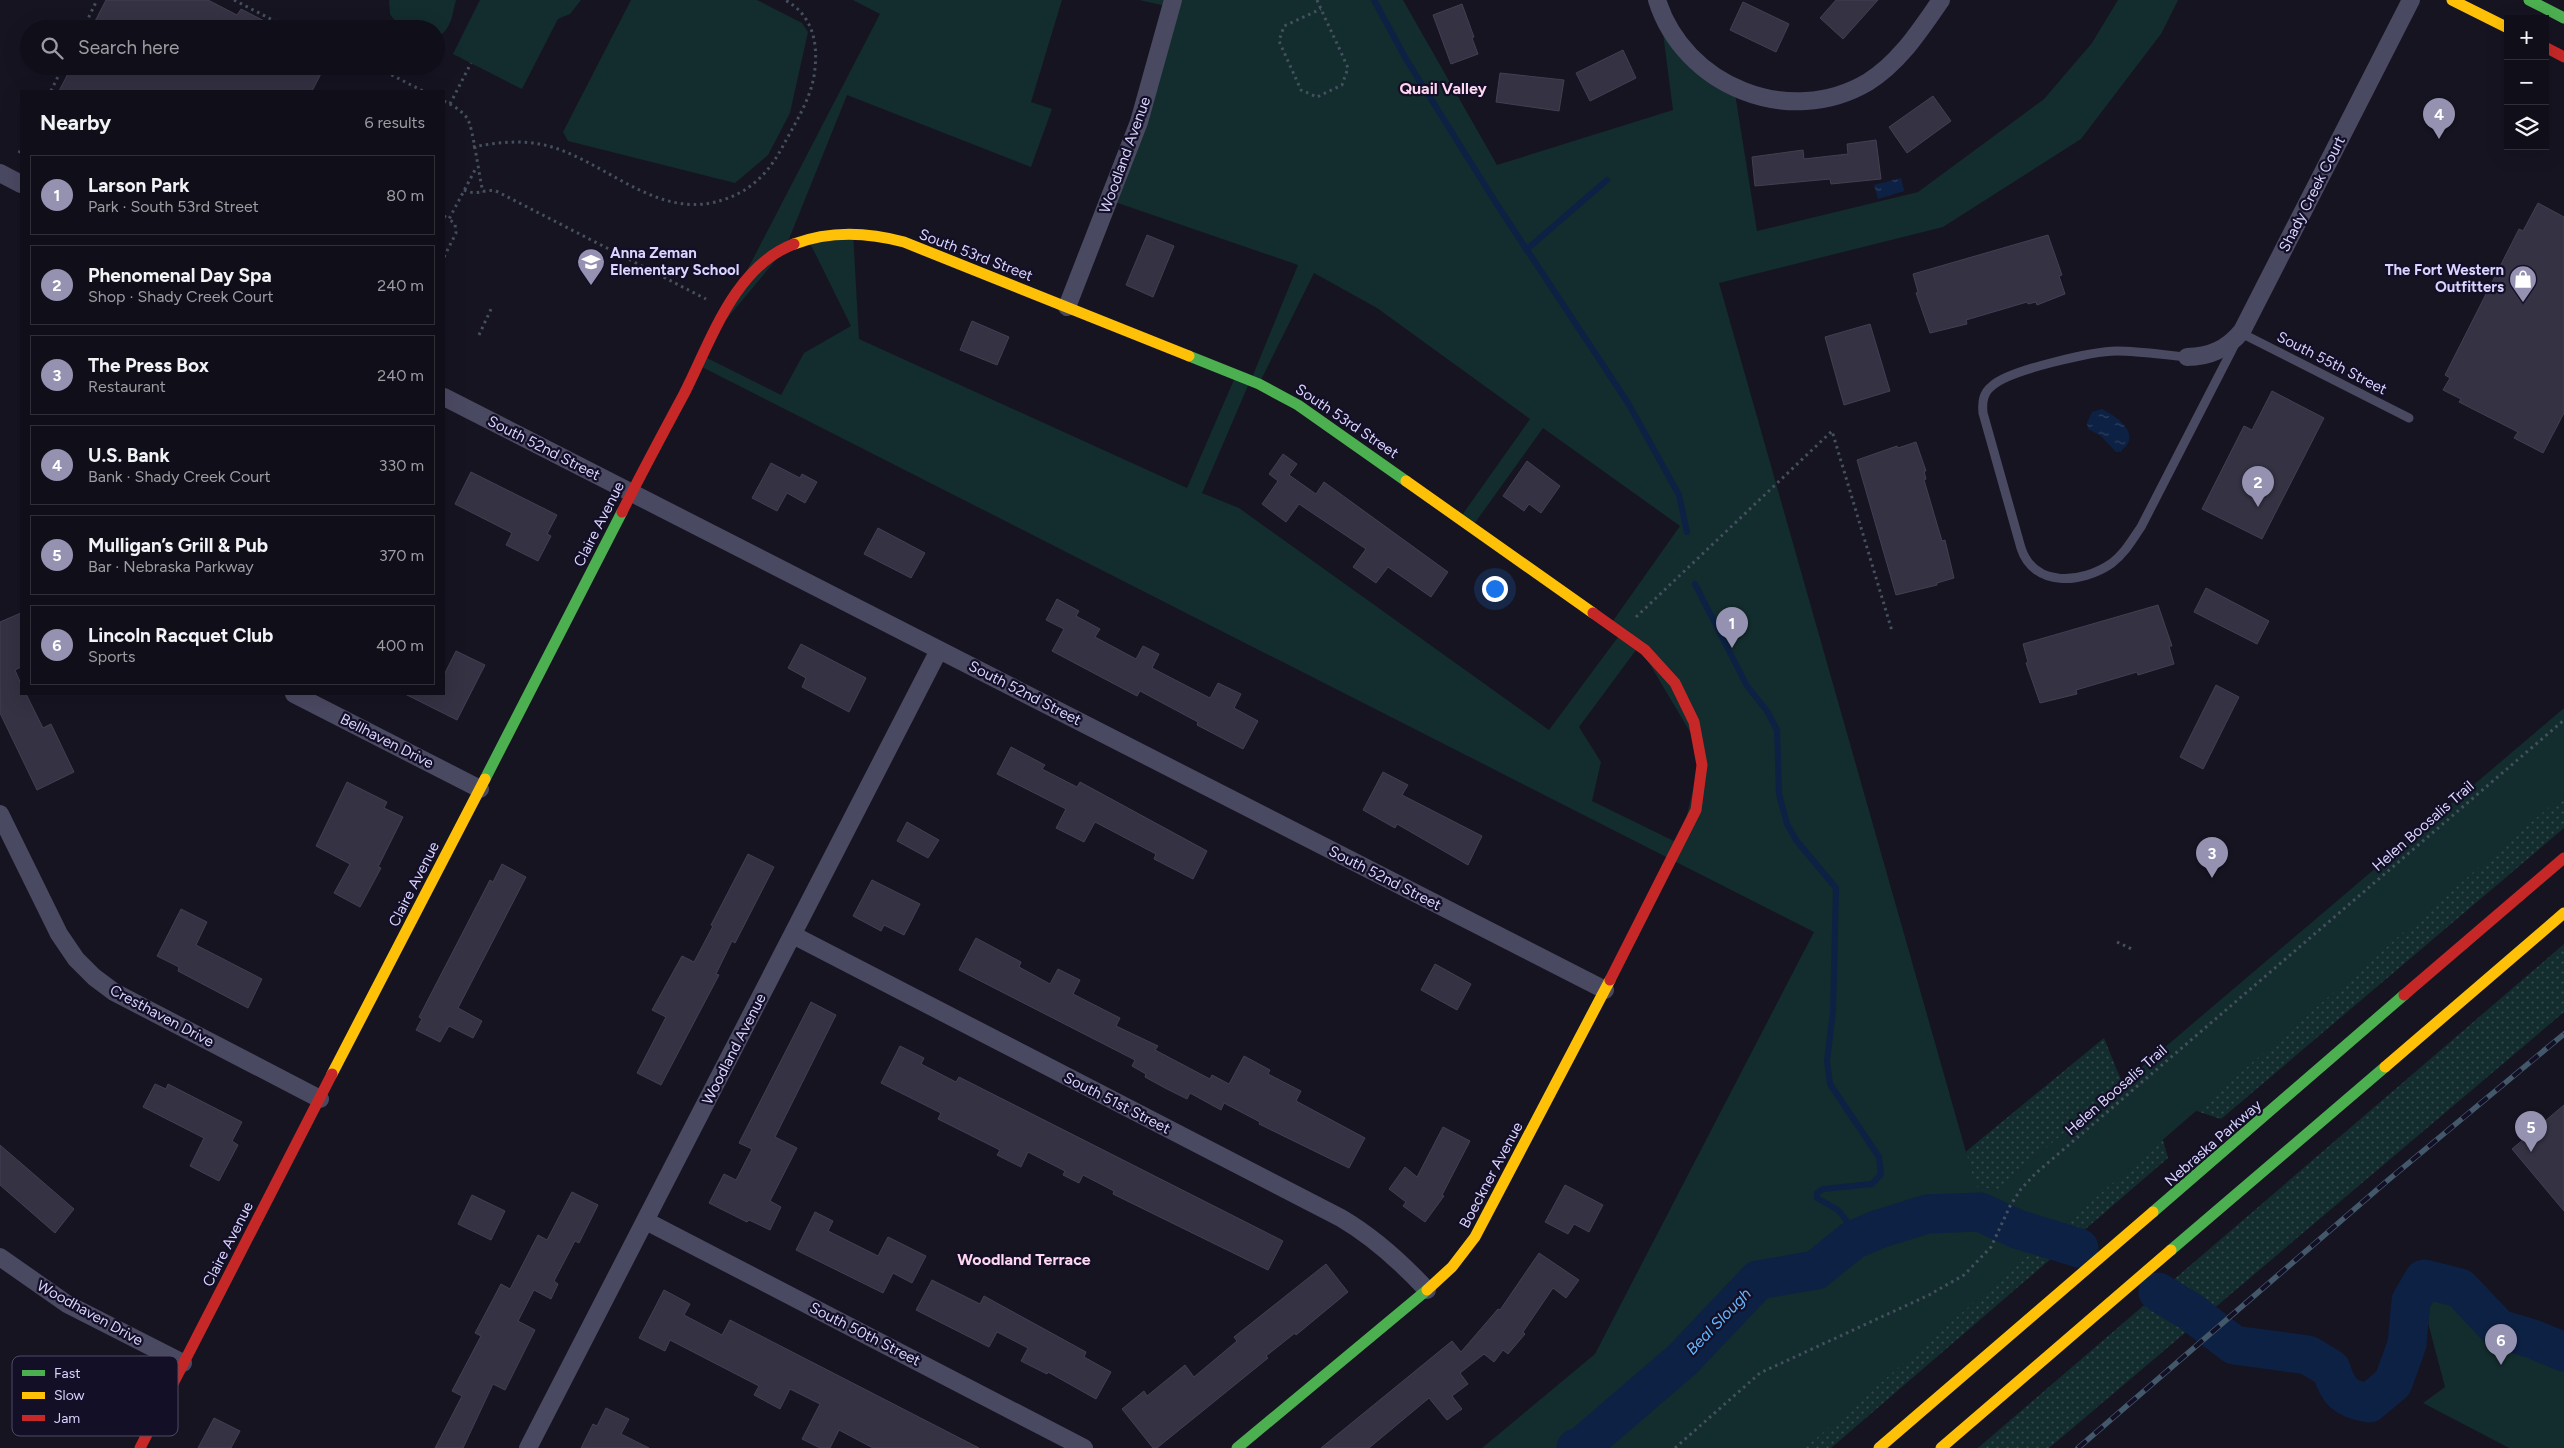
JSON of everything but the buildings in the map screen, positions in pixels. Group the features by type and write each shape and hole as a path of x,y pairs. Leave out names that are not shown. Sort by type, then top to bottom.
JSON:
{"street":[{"name":"Woodland Avenue","path":"1067,306 1139,122 1173,0"},
{"path":"1657,0 1676,39 1698,65 1750,95 1791,101 1834,96 1867,82 1900,54 1941,0"},
{"name":"Shady Creek Court","path":"2187,357 2212,354 2234,341 2242,331 2411,0"},
{"path":"2452,0 2504,26"},
{"path":"2530,0 2564,18"},
{"path":"2549,49 2564,57"},
{"path":"0,173 20,183"},
{"name":"South 53rd Street","path":"714,334 744,286 762,265 774,255 800,242 835,233 864,233 892,238 1067,306 1259,384 1298,404 1655,658 1669,672 1687,702 1697,727 1702,752 1698,802 1680,844"},
{"name":"Claire Avenue","path":"178,1373 714,334"},
{"name":"South 52nd Street","path":"445,398 632,492 1605,990"},
{"name":"Woodland Avenue","path":"528,1448 939,650"},
{"name":"Bellhaven Drive","path":"296,695 480,789"},
{"name":"Cresthaven Drive","path":"2,823 59,934 76,958 94,977 114,992 320,1099"},
{"name":"Boeckner Avenue","path":"1237,1448 1428,1290 1452,1267 1475,1237 1680,844"},
{"name":"Nebraska Parkway","path":"1879,1448 2564,858"},
{"path":"1941,1448 2564,913"},
{"name":"South 51st Street","path":"793,935 1341,1218 1368,1234 1398,1259 1428,1290"},
{"name":"South 50th Street","path":"646,1221 1084,1448"},
{"name":"Woodhaven Drive","path":"0,1257 67,1304 169,1356"},
{"name":"Woodhaven Drive","path":"178,1360 183,1363"},
{"name":"Claire Avenue","path":"140,1448 146,1436"}],"lane":[{"path":"2187,357 2118,351 2096,354 2014,374 1997,382 1986,392 1983,398 1983,413 2024,558 2034,570 2048,577 2075,577 2102,569 2122,554 2141,526 2242,331"},
{"name":"South 55th Street","path":"2242,331 2409,418"}],"path":[{"path":"87,20 97,0"},
{"path":"234,0 252,12 270,20"},
{"path":"473,148 510,142 548,146 648,195 676,204 704,204 734,196 757,182 775,161 804,105 813,80 816,53 813,33 805,17 784,0"},
{"path":"1317,0 1348,68 1342,85 1317,97 1301,90 1279,41 1284,26 1321,9"},
{"path":"450,104 471,63"},
{"path":"51,90 59,75"},
{"path":"392,75 421,90"},
{"path":"445,102 466,118 470,126 476,167 483,192"},
{"path":"449,219 476,167"},
{"path":"464,190 472,194 488,190 498,192 706,299"},
{"path":"445,217 456,229 445,255"},
{"path":"478,335 492,307"},
{"path":"1635,618 1832,431 1892,632"},
{"name":"Helen Boosalis Trail","path":"1674,1448 1760,1373 1929,1295 1964,1275 1991,1248 2010,1206 2021,1189 2036,1173 2564,720"},
{"path":"2117,942 2134,950"}],"green space":[{"path":"389,0 456,0 452,16 445,31 445,20 394,20 390,14"},
{"path":"480,0 581,0 570,14 558,19 522,89 453,54"},
{"path":"631,0 757,0 802,23 808,32 790,113 768,155 735,183 568,141 563,132"},
{"path":"853,0 1062,0 1031,102 1052,109 1031,167 847,95 785,249 714,334 880,14"},
{"path":"1139,0 1403,0 1497,165 1673,110 1660,10 1666,23 1734,87 1757,231 1918,192 2044,99 2092,43 2118,0 2178,0 2161,34 2081,139 1943,227 1719,283 1976,1187 1998,1189 2564,708 2564,794 1805,1448 1482,1448 1595,1354 1814,932 698,365 703,356 781,395 804,353 851,326 808,239 853,232 859,339 1187,488 1236,375 1251,380 1298,265 1109,200 1171,7","holes":["1314,273 1377,308 1530,419 1460,518 1472,527 1543,428 1680,526 1610,625 1621,633 1549,730 1239,508 1202,493 1250,381 1259,384","1639,646 1702,752 1680,844 1592,801 1601,762 1579,727"]},
{"path":"2564,716 2564,828 2221,1119 2181,1106"},
{"path":"2564,944 2564,1012 2049,1448 1978,1448"},
{"path":"2104,1038 2127,1095 2158,1122 2168,1158 1831,1448 1617,1448 1969,1149"},
{"path":"2413,1266 2510,1323 2564,1343 2564,1448 2509,1448 2423,1403 2445,1387"}],"water":[{"path":"1901,178 1904,191 1878,199 1874,185"},
{"path":"2102,409 2126,427 2129,437 2128,443 2121,452 2116,452 2100,435 2088,429 2087,423 2092,412"}],"waterway":[{"path":"1374,0 1406,59 1496,203 1628,403 1679,495 1687,532"},
{"path":"1526,250 1607,180"},
{"path":"1695,584 1747,686 1767,711 1777,730 1779,794 1787,824 1796,840 1836,888 1833,1012 1827,1061 1830,1084 1879,1157 1881,1174 1872,1184 1823,1189 1817,1193 1817,1198 1838,1210 1846,1220 1853,1240"},
{"name":"Beal Slough","path":"1576,1448 1582,1446 1682,1360 1758,1280 1816,1270 1853,1240 1879,1229 1927,1214 1980,1212 2017,1229 2079,1248"},
{"name":"Beal Slough","path":"2158,1292 2191,1312 2234,1345 2308,1355 2331,1369 2340,1389 2348,1397 2369,1403 2393,1383 2407,1344 2411,1301 2424,1279 2460,1288 2499,1329 2533,1339 2564,1352"}],"railway":[{"path":"2078,1448 2387,1181 2564,1034"}],"traffic: fast":[{"path":"2529,0 2564,18"},
{"path":"1189,356 1259,384 1298,405 1406,481"},
{"path":"485,779 622,512"},
{"path":"2153,1212 2404,995"},
{"path":"2171,1250 2385,1067"},
{"path":"1237,1448 1427,1290"}],"traffic: slow":[{"path":"2452,0 2504,26"},
{"path":"794,244 822,236 849,234 876,236 904,242 1189,356"},
{"path":"1406,481 1593,613"},
{"path":"332,1074 485,779"},
{"path":"2385,1067 2564,913"},
{"path":"1427,1290 1452,1267 1475,1237 1610,980"},
{"path":"1879,1448 2153,1212"},
{"path":"1941,1448 2171,1250"}],"traffic: jam":[{"path":"2549,49 2564,57"},
{"path":"622,512 727,308 755,270 773,255 794,244"},
{"path":"1593,613 1645,650 1675,683 1694,722 1702,765 1696,810 1610,980"},
{"path":"2404,995 2564,858"},
{"path":"178,1374 332,1074"},
{"path":"140,1448 146,1436"}],"place":[{"name":"U.S. Bank","path":"2439,139"},
{"name":"Anna Zeman Elementary School","path":"591,286"},
{"name":"The Fort Western Outfitters","path":"2523,303"},
{"name":"Phenomenal Day Spa","path":"2258,507"},
{"name":"Larson Park","path":"1732,648"},
{"name":"The Press Box","path":"2212,878"},
{"name":"Mulligan’s Grill & Pub","path":"2531,1152"},
{"name":"Lincoln Racquet Club","path":"2501,1365"}],"district":[{"name":"Quail Valley","path":"1443,88"},
{"name":"Woodland Terrace","path":"1024,1259"}]}
